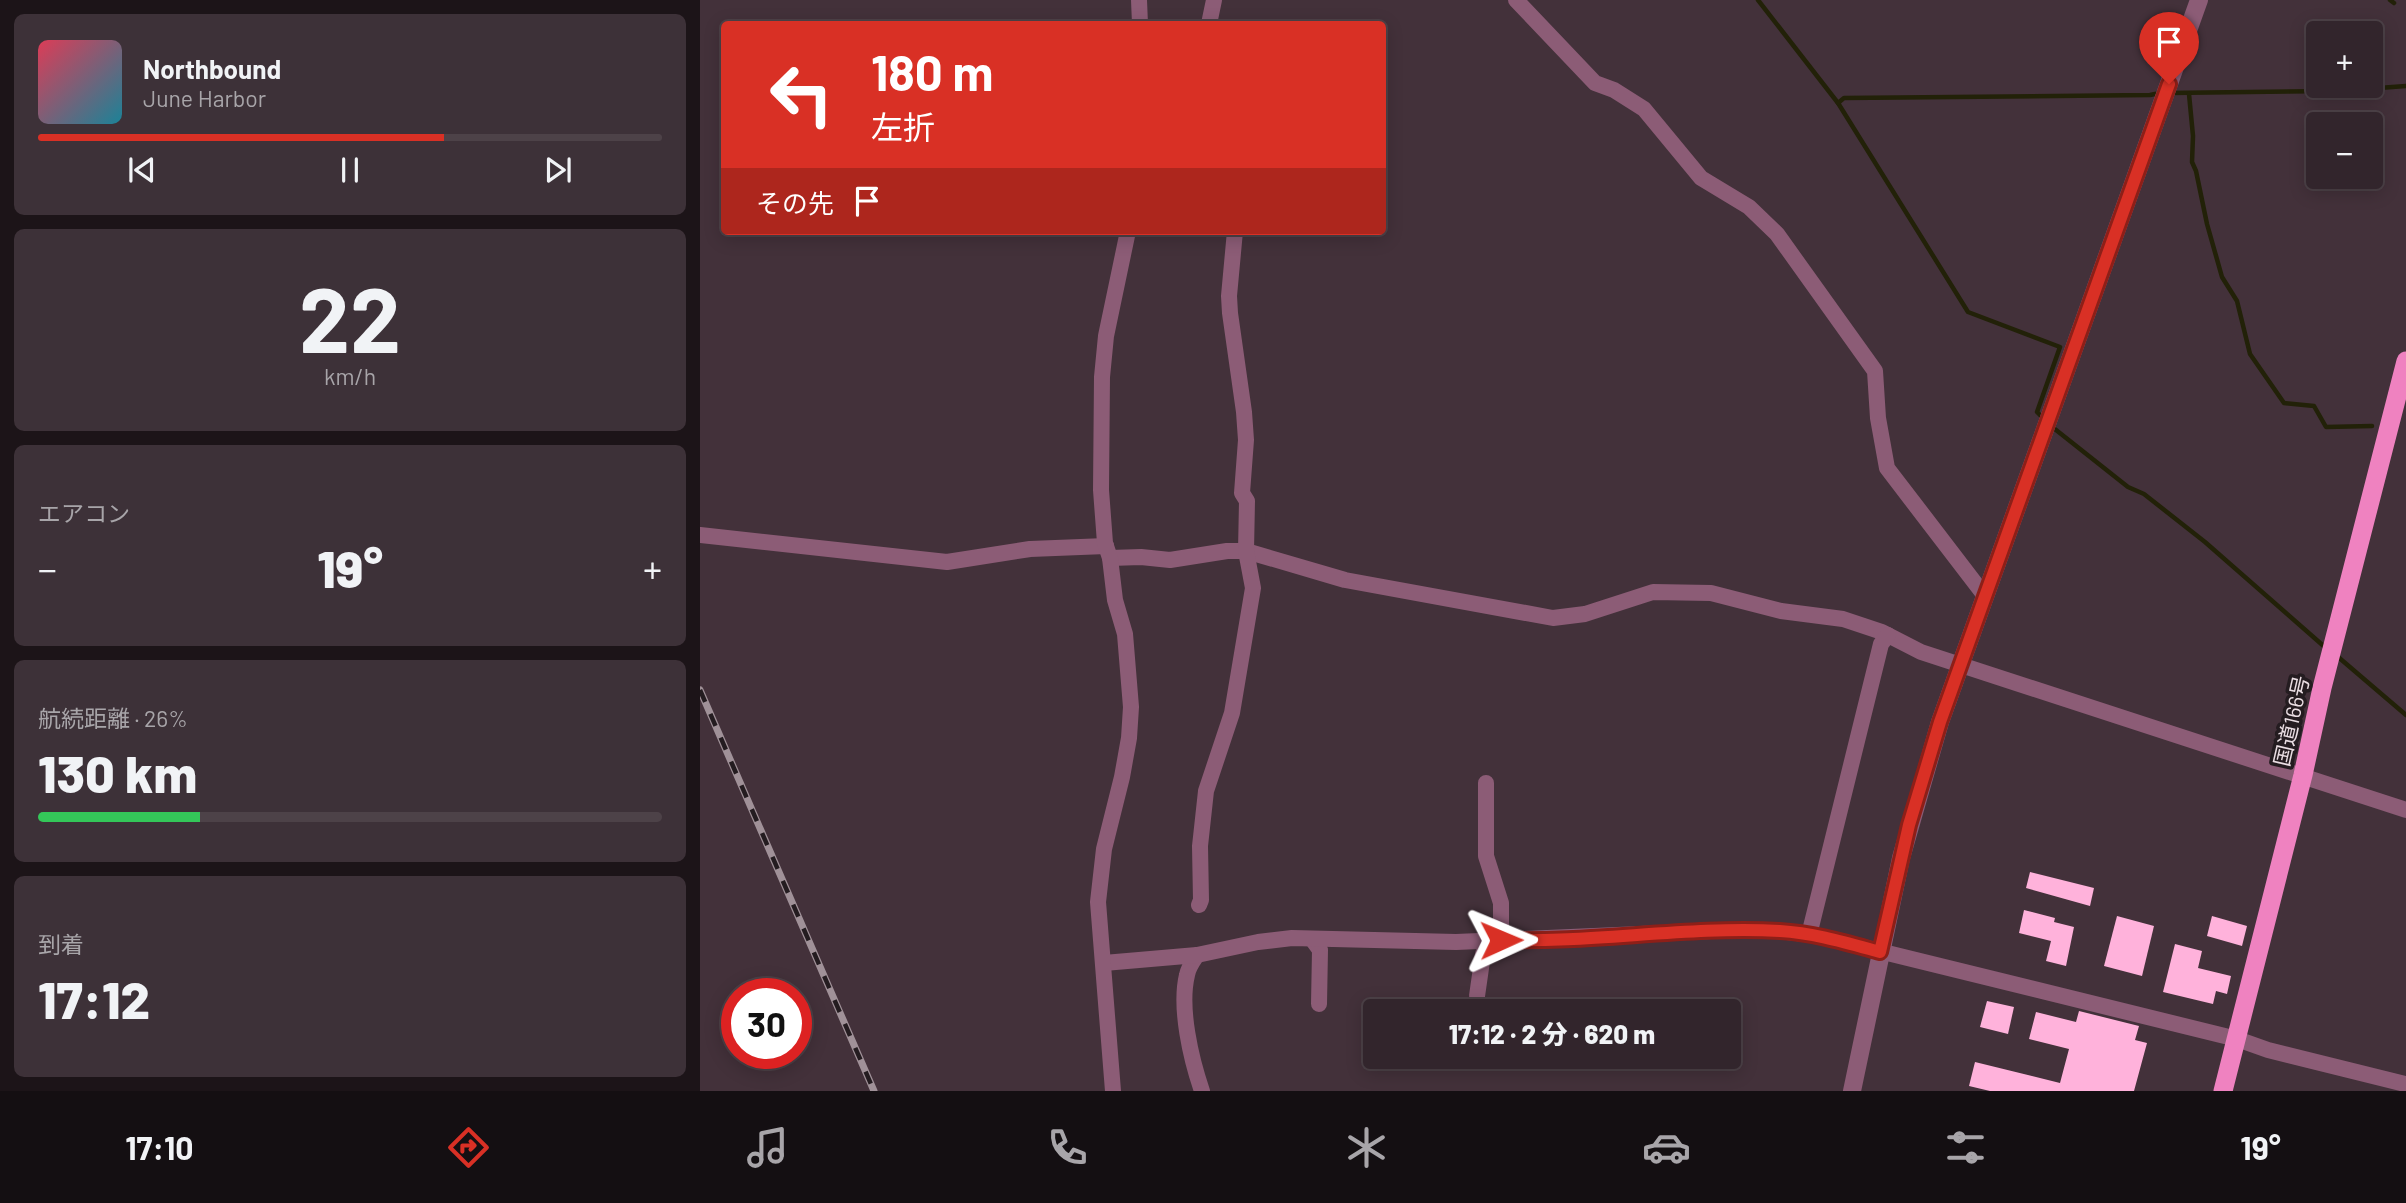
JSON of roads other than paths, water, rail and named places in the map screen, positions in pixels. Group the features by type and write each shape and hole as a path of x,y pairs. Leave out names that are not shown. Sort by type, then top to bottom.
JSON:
{"highway":[{"name":"国道166号","path":"2223,1091 2406,361"}],"street":[{"path":"1139,0 1140,21"},
{"path":"1210,21 1214,0"},
{"path":"1516,0 1595,83 1614,90 1644,109 1702,178 1749,206 1777,234 1875,370 1878,418 1887,468 1985,596"},
{"path":"1852,1091 1880,952 1919,790 1960,664 2199,0"},
{"path":"1113,1091 1098,902 1107,838 1122,777 1131,719 1125,634 1115,600 1101,490 1102,377 1106,336 1127,235"},
{"path":"1199,905 1200,846 1206,791 1232,713 1253,588 1246,551 1247,501 1242,493 1246,440 1244,412 1229,296 1235,235"},
{"path":"700,535 947,562 1030,549 1108,552 1170,560 1227,551 1246,551 1345,580 1553,618 1585,614 1641,595 1669,590 1711,593 1781,611 1843,619 1888,635 1921,652 2406,810"},
{"path":"1809,935 1881,643 1888,635"},
{"path":"1477,996 1483,954 1495,940 1501,902 1486,856 1486,782"},
{"path":"1104,963 1197,955 1292,938 1440,942 1710,931 1778,931 1809,935 2237,1039 2268,1050 2404,1084"},
{"path":"1312,939 1320,950 1319,1004"},
{"path":"1197,955 1187,972 1186,1010 1192,1062 1202,1091"}],"waterway":[{"path":"1758,0 1838,103 1968,312 2060,347 2037,412 2045,420"},
{"path":"2390,0 2394,3"},
{"path":"2169,93 2338,91 2406,86"},
{"path":"1838,103 1844,98 2160,93"},
{"path":"2189,94 2193,136 2192,162 2222,277 2237,301 2250,354 2284,403 2314,406 2326,427 2372,426"},
{"path":"2051,426 2128,487 2144,494 2205,542 2327,649"},
{"path":"2337,656 2406,715"}],"railway":[{"path":"700,690 874,1091"}]}
